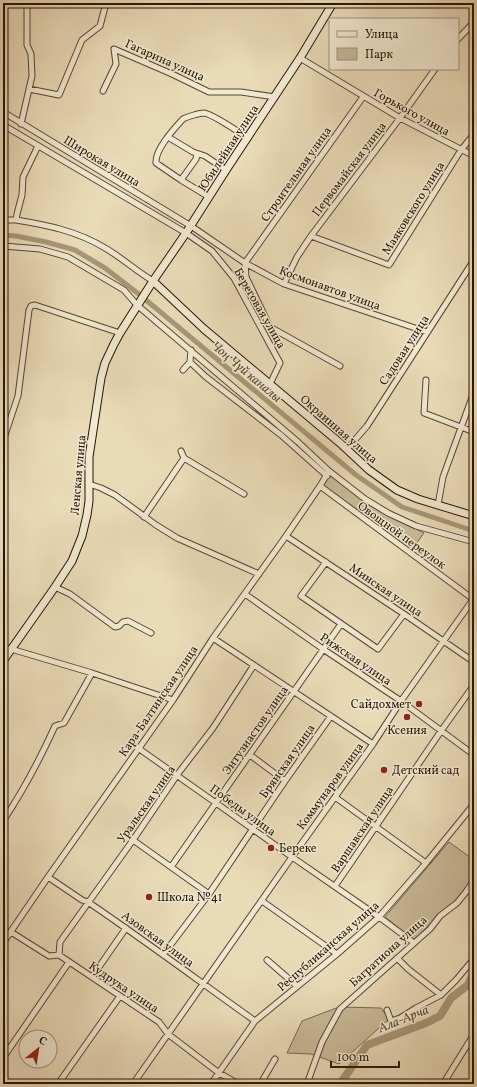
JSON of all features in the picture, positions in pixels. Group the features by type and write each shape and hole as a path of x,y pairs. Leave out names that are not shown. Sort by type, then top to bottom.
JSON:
{"main road":[{"name":"Юбилейная улица","path":"138,304 275,97 333,3"},
{"name":"Окраинная улица","path":"152,282 204,329 347,449 369,470 397,490 418,499 474,516"},
{"name":"Ленская улица","path":"3,660 55,587 72,560 82,536 87,515 89,484 88,456 101,378 105,363 120,332 138,304"}],"street":[{"path":"21,124 32,76 31,54 27,45 27,3"},
{"path":"29,89 59,95 82,40 100,26 106,3"},
{"path":"459,38 474,22"},
{"name":"Гагарина улица","path":"103,91 116,64 114,49 166,71 209,92 241,92 275,97"},
{"name":"Горького улица","path":"300,58 400,118 474,156"},
{"name":"Первомайская улица","path":"284,284 297,257 311,236 434,70"},
{"name":"Строительная улица","path":"245,263 363,97"},
{"name":"Широкая улица","path":"3,112 191,226"},
{"path":"209,197 156,163 156,157 168,137 183,119 203,113 214,117 248,138"},
{"path":"3,124 186,233"},
{"name":"Маяковского улица","path":"311,236 389,264 461,150 474,134"},
{"path":"168,137 193,152 205,156 226,170"},
{"path":"16,220 22,196 23,177 38,146"},
{"path":"181,180 193,164 197,154"},
{"path":"3,220 16,220 64,229 105,248 152,282"},
{"name":"Космонавтов улица","path":"191,226 245,263 284,284 427,332"},
{"name":"Береговая улица","path":"186,233 212,251 234,278 280,363 270,384"},
{"path":"3,246 40,250 68,257 124,290 138,304 298,442 328,473"},
{"name":"Садовая улица","path":"347,449 367,426 474,260"},
{"name":"Береговая улица","path":"245,263 246,277 270,327 340,366"},
{"path":"3,441 18,396 29,310 31,306 35,305 120,332"},
{"path":"183,370 190,362 191,350"},
{"path":"190,362 206,377 328,473 365,499 388,513 416,526 474,542"},
{"path":"426,380 424,413 474,432"},
{"path":"438,505 443,478 460,426 474,392"},
{"path":"181,451 184,458 244,494"},
{"path":"144,517 184,458"},
{"name":"Кара-Балтинская улица","path":"3,943 173,700 213,638 286,536 328,473"},
{"path":"89,484 115,495 144,517 177,538 259,574"},
{"name":"Овощной переулок","path":"320,486 473,599"},
{"name":"Минская улица","path":"286,536 474,662"},
{"path":"326,562 301,596 340,624 378,649 404,614"},
{"path":"55,587 70,594 115,627 128,621 151,633"},
{"name":"Рижская улица","path":"244,594 401,701 474,755"},
{"name":"Коммунаров улица","path":"134,1084 473,599"},
{"name":"Энтузиастов улица","path":"171,867 340,624"},
{"path":"213,638 373,744"},
{"path":"3,649 11,649 92,673 173,700"},
{"name":"Уральская улица","path":"59,955 60,942 133,840 177,775 213,728 254,665"},
{"path":"3,821 16,802 36,766 55,726 64,724 92,673"},
{"name":"Варшавская улица","path":"336,886 474,685"},
{"name":"Брянская улица","path":"163,955 209,894 252,829 331,716"},
{"name":"Победы улица","path":"138,748 292,857 379,916 414,943"},
{"path":"250,755 285,781"},
{"path":"335,797 426,863"},
{"name":"Республиканская улица","path":"211,1084 256,1020 337,954 379,916 426,863 474,804"},
{"path":"133,840 209,894"},
{"name":"Азовская улица","path":"48,877 126,928 203,984 256,1020"},
{"name":"Багратиона улица","path":"307,1084 322,1042 340,1009 430,929 440,916 457,902 466,892 474,880"},
{"path":"262,901 337,954"},
{"path":"92,977 126,928"},
{"name":"Кудрука улица","path":"11,932 49,956 59,955 159,1022 168,1034 219,1073 239,1084"},
{"path":"397,958 408,969 441,995"},
{"path":"267,960 298,986"},
{"path":"387,1010 391,1021 400,1018 441,995 472,961"},
{"path":"3,1058 69,962"},
{"path":"58,1084 120,996"},
{"path":"443,1084 474,1034"},
{"path":"468,1044 474,1048"},
{"path":"257,1084 261,1082 274,1059"}],"green space":[{"path":"330,475 388,515 424,533 411,551 323,486"},
{"path":"449,842 474,860 474,877 462,895 442,912 414,940 385,917"},
{"path":"339,1007 381,1008 389,1019 339,1064 311,1054 287,1053 302,1021"}],"waterway":[{"name":"Чоң Чүй каналы","path":"3,235 46,242 75,250 105,268 140,295 356,475 402,507 474,531"},
{"name":"Ала-Арча","path":"340,1084 367,1045 426,1023 440,1016 451,998 468,985 474,972"}],"place":[{"name":"Сайдохмет","path":"419,704"},
{"name":"Ксения","path":"407,717"},
{"name":"Детский сад","path":"384,770"},
{"name":"Береке","path":"271,848"},
{"name":"Школа №41","path":"149,897"}]}
